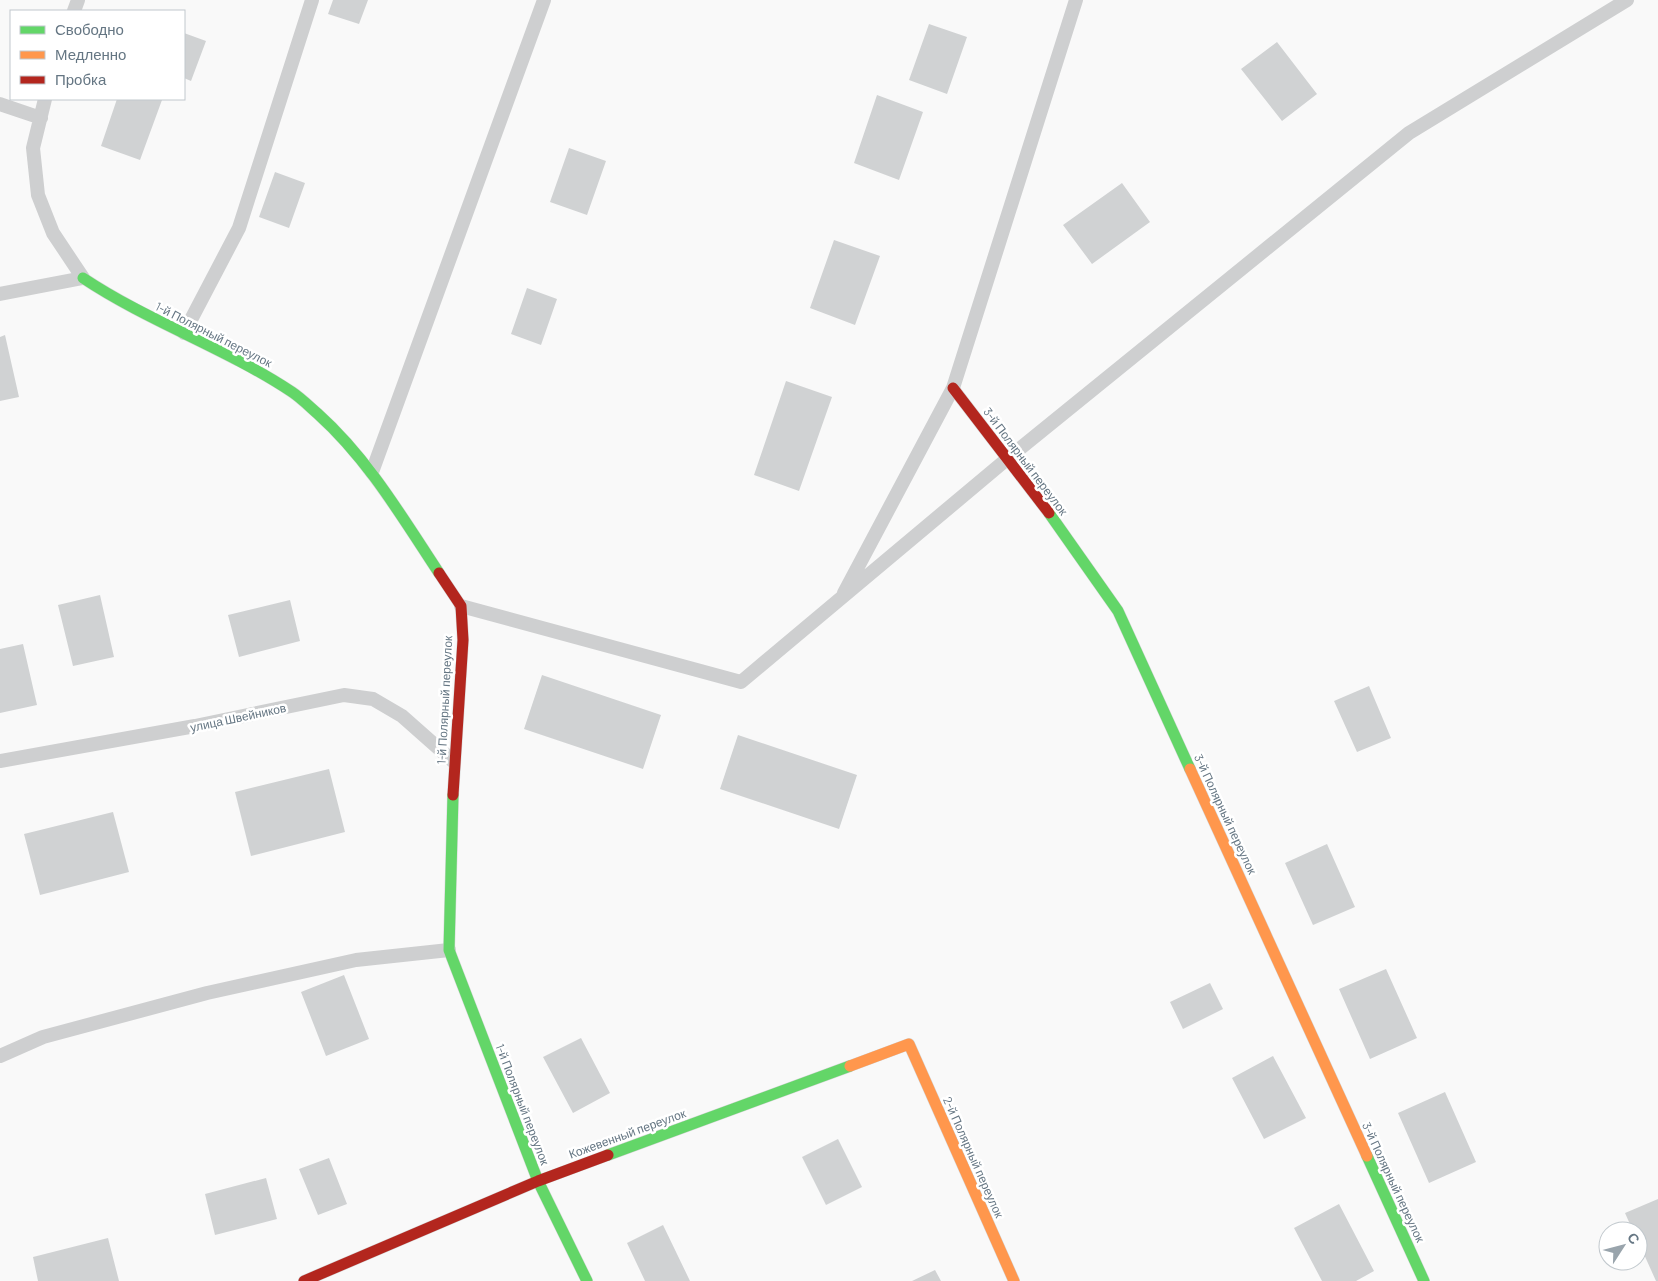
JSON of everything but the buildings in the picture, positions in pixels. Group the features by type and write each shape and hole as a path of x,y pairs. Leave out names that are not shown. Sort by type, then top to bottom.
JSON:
{"street":[{"name":"1-й Полярный переулок","path":"83,278 113,298 237,359 294,393 341,435 372,472 461,606 463,640 454,763 448,950 538,1181 587,1281"},
{"name":"3-й Полярный переулок","path":"953,388 1079,553 1118,611 1424,1281"},
{"name":"Кожевенный переулок","path":"304,1281 538,1181 909,1044"},
{"name":"2-й Полярный переулок","path":"909,1044 1014,1281"}],"lane":[{"path":"184,333 239,228 312,0"},
{"path":"372,472 544,0"},
{"path":"841,599 953,388 1076,0"},
{"path":"461,606 741,682 1007,459 1410,133 1627,0"},
{"path":"0,294 83,278 53,233 38,195 33,148 46,100"},
{"path":"0,104 41,118"},
{"name":"улица Швейников","path":"0,761 195,726 344,695 373,699 402,716 454,763"},
{"path":"0,1056 43,1037 207,993 356,960 448,950"}],"traffic: fast":[{"path":"83,278 134,308 267,376 299,397 336,431 369,469 439,573"},
{"path":"1049,513 1118,611 1190,769"},
{"path":"453,795 449,950 538,1181 587,1281"},
{"path":"608,1155 850,1066"},
{"path":"1367,1156 1424,1281"}],"traffic: slow":[{"path":"1190,769 1367,1156"},
{"path":"850,1066 909,1044 1014,1281"}],"traffic: jam":[{"path":"953,388 1049,513"},
{"path":"439,573 461,606 463,640 453,795"},
{"path":"304,1281 538,1181 608,1155"}]}
